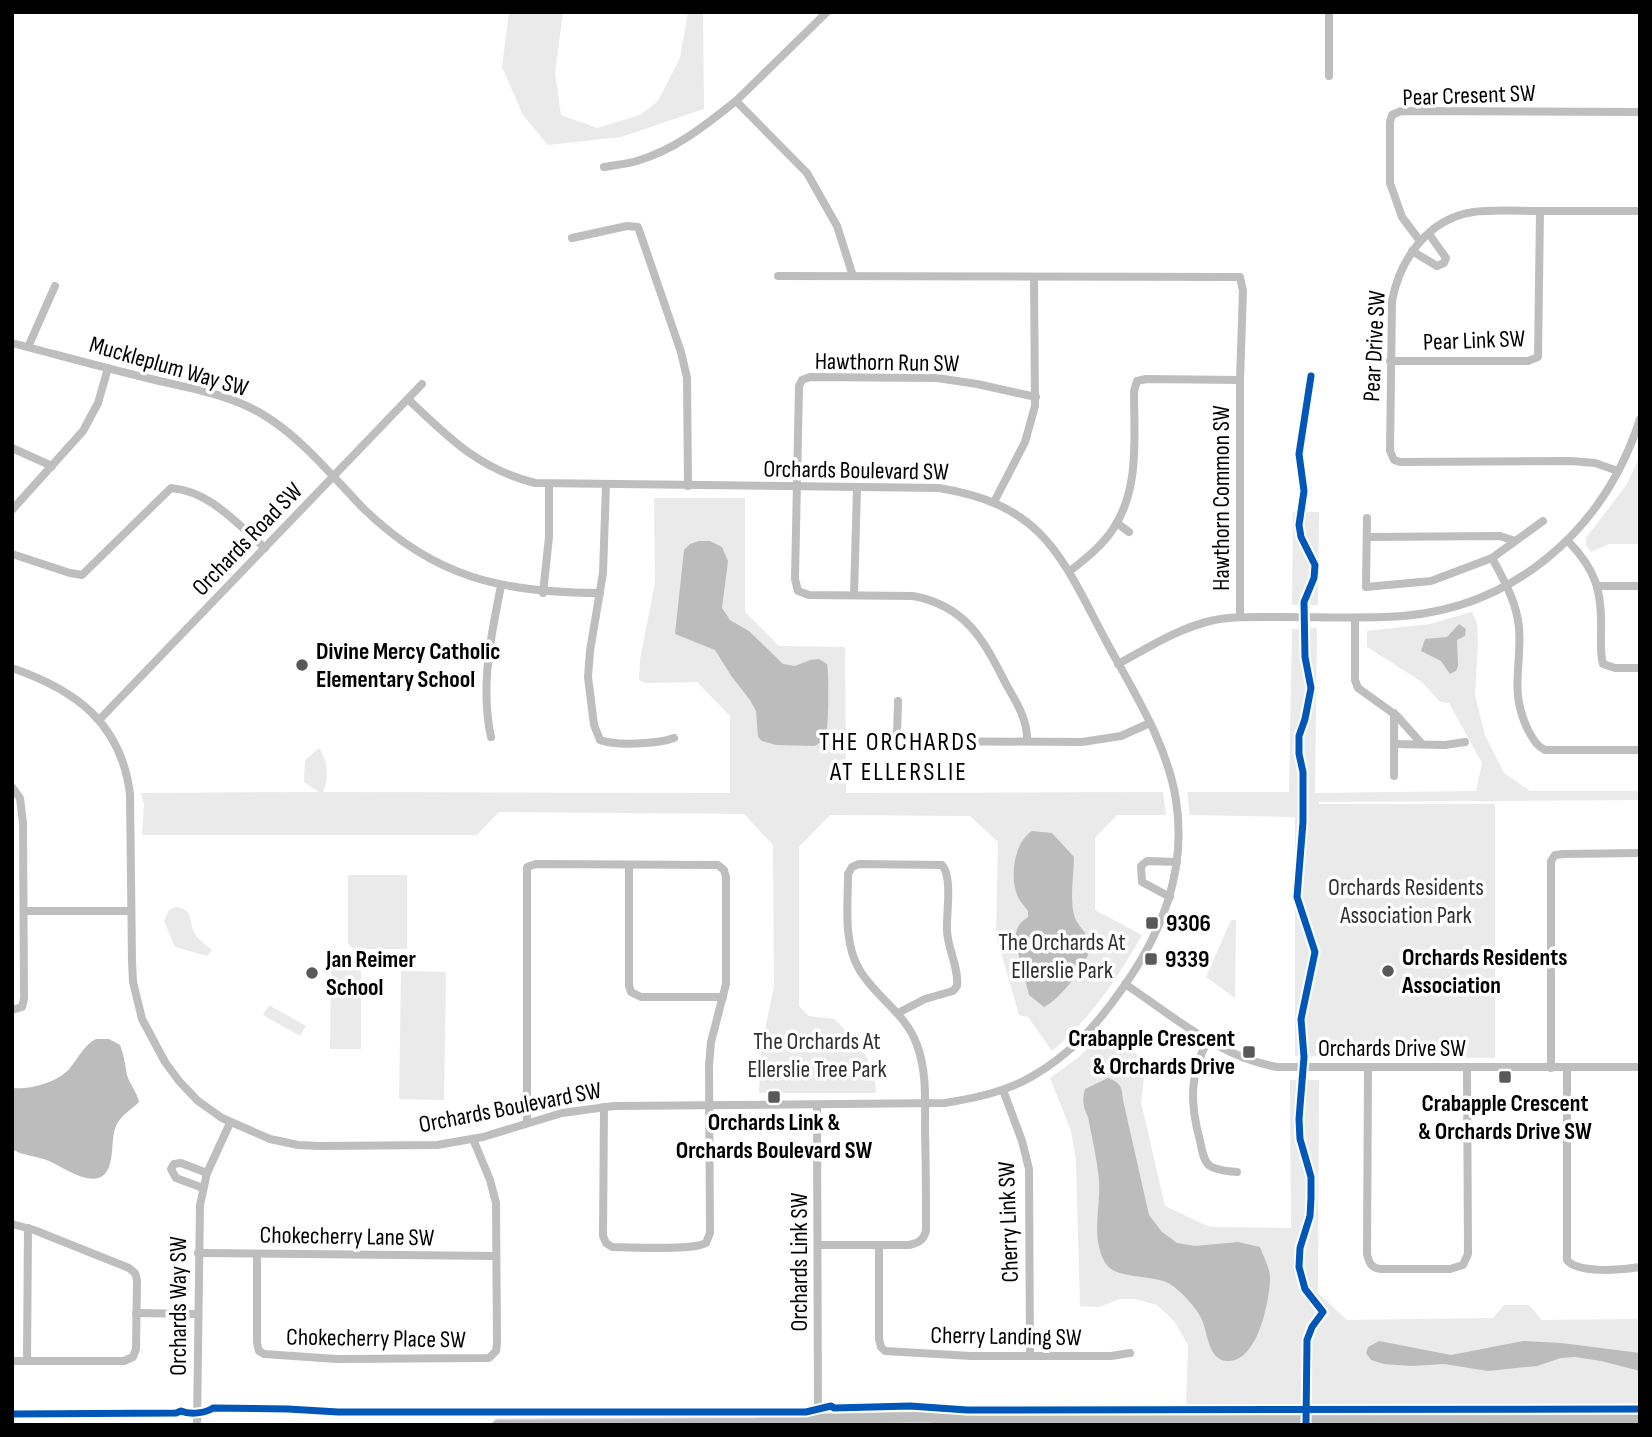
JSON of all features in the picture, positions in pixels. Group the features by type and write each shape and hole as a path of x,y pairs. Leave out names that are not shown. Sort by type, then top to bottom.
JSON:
{"main road":[{"path":"498,1425 759,1424 774,1420 818,1422 925,1417 972,1421 1640,1420"},
{"path":"1479,1420 1540,1425"},
{"path":"942,1425 972,1421"}],"street":[{"path":"604,167 637,161 674,146 701,129 736,100 827,12"},
{"path":"1329,12 1329,76"},
{"path":"736,100 807,173 837,226 853,276"},
{"name":"Pear Cresent SW","path":"1420,241 1402,217 1392,194 1390,122 1396,113 1640,112"},
{"name":"Pear Link SW","path":"1390,361 1528,361 1538,357 1540,211"},
{"name":"Pear Drive SW","path":"1618,471 1595,463 1571,461 1394,460 1390,451 1392,301 1403,263 1420,241 1444,223 1474,212 1640,211"},
{"path":"572,238 627,226 638,228 681,352 688,384 688,486"},
{"path":"1412,251 1437,267 1444,263 1446,258 1429,234"},
{"path":"778,276 1034,277 1036,397 1025,442 994,502"},
{"name":"Hawthorn Common SW","path":"1034,277 1240,277 1240,617"},
{"path":"29,347 55,286"},
{"name":"Muckleplum Way SW","path":"12,343 216,395 246,406 277,424 381,524 419,553 457,572 501,586 543,593 600,593"},
{"path":"12,510 76,441 89,422 98,403 108,368"},
{"name":"Hawthorn Run SW","path":"853,595 808,595 798,592 796,588 799,386 805,379 937,378 1036,397"},
{"path":"1070,571 1098,547 1117,523 1127,499 1133,474 1133,391 1138,382 1146,379 1240,380"},
{"name":"Orchards Road SW","path":"100,719 422,384"},
{"name":"Orchards Boulevard SW","path":"12,668 55,685 86,706 100,719 122,758 130,794 133,982 148,1033 179,1082 198,1101 230,1123 270,1139 309,1146 418,1146 473,1139 569,1112 604,1107 925,1104 969,1099 1003,1090 1029,1078 1072,1048 1096,1025 1159,928 1170,897 1177,862 1179,830 1174,789 1150,723 1070,571 1054,548 1035,528 994,502 939,488 549,484 507,475 478,460 444,434 408,399"},
{"path":"1118,664 1196,625 1240,617 1403,616 1445,609 1507,586 1541,564 1568,541 1594,510 1618,471 1640,419"},
{"path":"12,448 52,466"},
{"path":"543,593 549,537 549,484"},
{"path":"606,485 605,551 588,665 589,692 597,737 604,742 659,742 674,738"},
{"path":"12,554 82,575 171,488 185,491 214,505 265,548"},
{"path":"857,488 853,595 928,599 961,617 980,636 1003,677 1020,710 1027,741"},
{"path":"1367,518 1366,587 1431,581 1492,558 1543,521"},
{"path":"1117,523 1129,532"},
{"path":"1367,537 1500,536 1515,541"},
{"path":"1568,541 1588,564 1598,586 1602,616 1601,660 1610,667 1640,668"},
{"path":"1492,558 1515,607 1519,629 1516,682 1518,700 1535,743 1550,751 1640,750"},
{"path":"491,737 488,721 489,662 501,586"},
{"path":"1598,586 1640,586"},
{"path":"1355,618 1355,680 1358,688 1394,713 1422,744"},
{"path":"898,701 896,732 903,740 1103,740 1132,732 1150,723"},
{"path":"1394,713 1394,776"},
{"path":"1394,744 1465,743"},
{"path":"12,787 20,798 23,823 24,911 24,999 22,1007 12,1010"},
{"path":"1551,1068 1551,860 1555,855 1563,853 1640,853"},
{"path":"1170,897 1142,882 1141,866 1147,861 1177,862"},
{"path":"527,1123 526,870 536,864 714,864 724,870 726,977 710,1051 710,1233 706,1243 697,1246 612,1247 604,1241 604,1107"},
{"path":"818,1245 915,1244 924,1238 924,1072 918,1048 898,1013 853,964 848,925 848,874 852,867 859,864 942,865 947,872 947,936 957,986 953,991 925,999 898,1013"},
{"path":"629,865 631,992 641,997 723,997"},
{"path":"24,911 131,911"},
{"name":"Orchards Drive SW","path":"1125,984 1208,1040 1242,1058 1277,1067 1640,1068"},
{"path":"1208,1040 1194,1075 1192,1098 1195,1123 1208,1164 1237,1172"},
{"path":"1368,1068 1369,1262 1373,1267 1381,1269 1450,1269 1463,1265 1468,1254 1467,1067"},
{"path":"1567,1068 1567,1260 1571,1265 1584,1269 1640,1267"},
{"name":"Cherry Link SW","path":"1003,1090 1022,1141 1029,1169 1030,1356"},
{"name":"Orchards Link SW","path":"817,1105 818,1422"},
{"name":"Orchards Way SW","path":"197,1425 199,1213 207,1172 230,1123"},
{"name":"Chokecherry Place SW","path":"257,1254 257,1343 259,1350 270,1355 372,1359 485,1359 493,1356 497,1343 495,1195 473,1139"},
{"path":"203,1188 176,1178 172,1174 172,1168 174,1164 181,1163 207,1172"},
{"path":"12,1224 133,1270 137,1280 136,1349 129,1360 12,1361"},
{"path":"27,1361 28,1228"},
{"name":"Cherry Landing SW","path":"879,1245 879,1339 882,1350 892,1353 1030,1356 1111,1356 1130,1353"},
{"name":"Chokecherry Lane SW","path":"198,1253 496,1256"},
{"path":"136,1313 198,1314"}],"green space":[{"path":"509,12 563,12 555,73 561,115 597,128 640,115 658,101 680,58 688,12 703,12 704,109 621,137 548,145 523,115 502,67"},
{"path":"1640,456 1640,544 1609,544 1591,552 1586,545 1586,538 1627,484"},
{"path":"654,498 745,498 745,612 779,646 845,647 846,793 1163,792 1166,815 1117,815 1095,838 1095,910 1142,935 1102,997 1079,1025 1052,1051 1028,1017 1019,1015 996,935 998,842 970,816 830,815 799,847 799,1006 809,1016 834,1019 850,1035 868,1060 876,1093 759,1093 761,1049 774,987 773,845 744,814 499,812 477,835 142,835 144,804 141,793 319,792 304,782 305,760 319,748 327,770 323,792 730,793 730,716 697,682 645,683 639,680 640,659 655,583"},
{"path":"1293,512 1319,512 1318,605 1292,605"},
{"name":"Orchards Residents Association Park","path":"1472,612 1477,623 1478,642 1475,695 1485,735 1504,773 1530,791 1640,791 1640,800 1319,802 1495,804 1495,1058 1295,1056 1295,817 1190,815 1187,792 1289,792 1292,629 1317,628 1315,793 1476,791 1482,763 1449,703 1440,702 1422,682 1367,647 1367,631 1430,624"},
{"path":"348,875 407,875 407,949 353,949 348,943"},
{"path":"176,907 189,914 195,934 212,950 207,956 175,947 164,921 169,910"},
{"path":"1231,920 1236,920 1235,998 1206,977"},
{"path":"331,968 361,968 361,1049 330,1049"},
{"path":"401,971 446,972 444,1100 399,1099"},
{"path":"269,1005 306,1026 300,1036 263,1015"},
{"path":"1104,1032 1146,1061 1141,1102 1165,1206 1210,1227 1291,1228 1290,1080 1319,1080 1318,1293 1347,1320 1493,1318 1504,1305 1529,1305 1542,1320 1640,1319 1640,1408 1186,1408 1188,1345 1174,1321 1157,1305 1135,1299 1120,1299 1099,1307 1080,1306 1076,1160 1071,1131 1050,1078 1080,1056"}],"shaded area":[{"path":"699,541 710,541 722,547 728,561 722,608 730,620 749,631 783,664 795,666 819,659 827,664 826,734 825,739 815,746 776,745 762,741 758,737 756,711 715,650 675,634 684,550"},
{"path":"1459,624 1466,629 1465,636 1457,640 1458,666 1456,671 1450,674 1441,661 1421,651 1425,639 1447,637"},
{"path":"1032,831 1052,833 1074,857 1073,911 1090,943 1079,972 1057,997 1044,1007 1029,995 1015,941 1017,930 1028,917 1028,911 1015,889 1015,861 1021,843"},
{"path":"96,1039 109,1039 120,1045 127,1075 139,1102 118,1123 107,1170 101,1177 94,1179 85,1178 49,1161 12,1149 12,1088 35,1086 59,1077"},
{"path":"1108,1078 1121,1089 1149,1215 1162,1232 1177,1243 1195,1246 1238,1242 1260,1247 1270,1273 1268,1300 1254,1341 1238,1359 1228,1361 1216,1356 1200,1315 1174,1287 1163,1281 1127,1275 1111,1269 1101,1255 1097,1234 1098,1172 1083,1100 1085,1089"},
{"path":"1379,1341 1451,1355 1523,1341 1561,1343 1640,1353 1640,1371 1575,1357 1561,1358 1537,1366 1488,1371 1444,1364 1384,1364 1371,1360 1366,1353 1368,1347"}],"cycle path":[{"path":"1306,1425 1307,1340 1312,1327 1323,1312 1305,1289 1299,1267 1300,1248 1310,1216 1311,1198 1311,1177 1300,1139 1304,1057 1301,1019 1315,952 1297,897 1303,822 1303,772 1299,736 1311,688 1305,657 1304,602 1314,578 1315,565 1301,537 1299,525 1304,491 1299,454 1311,376"},
{"path":"12,1414 193,1413 213,1408 338,1412 806,1412 831,1406 910,1406 967,1410 1640,1409"}],"place":[{"name":"Divine Mercy Catholic Elementary School","path":"302,665"},
{"name":"9306","path":"1152,923"},
{"name":"9339","path":"1151,959"},
{"name":"Orchards Residents Association","path":"1388,971"},
{"name":"Jan Reimer School","path":"312,973"},
{"name":"Crabapple Crescent & Orchards Drive","path":"1249,1052"},
{"name":"Crabapple Crescent & Orchards Drive SW","path":"1505,1077"},
{"name":"Orchards Link & Orchards Boulevard SW","path":"774,1097"}],"district":[{"name":"THE ORCHARDS AT ELLERSLIE","path":"899,756"}],"park label":[{"name":"The Orchards At Ellerslie Park","path":"1062,956"},
{"name":"The Orchards At Ellerslie Tree Park","path":"817,1055"}]}
